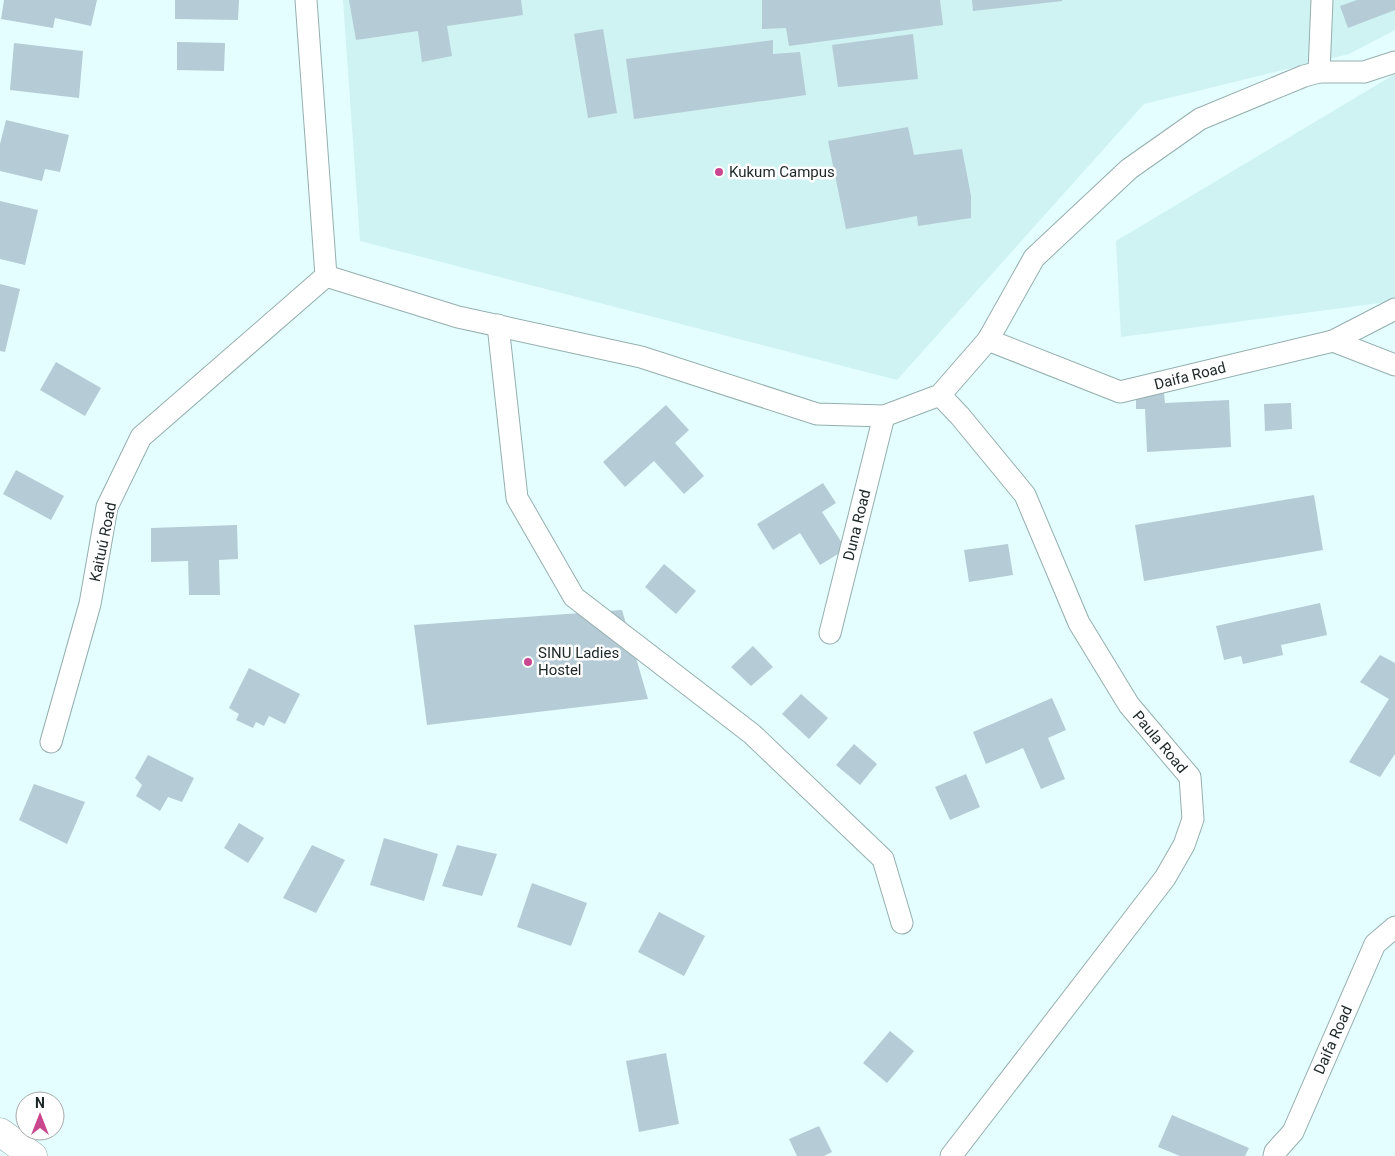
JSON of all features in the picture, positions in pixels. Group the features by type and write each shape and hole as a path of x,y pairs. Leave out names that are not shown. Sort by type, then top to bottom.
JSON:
{"street":[{"path":"306,0 326,276 458,317 641,357 816,414 884,416 940,395 988,340 1034,258 1129,169 1200,119 1319,72 1364,72 1395,62"},
{"path":"1319,72 1322,0"},
{"name":"Kaituú Road","path":"51,742 90,604 107,507 141,436 326,276"},
{"name":"Daifa Road","path":"988,340 1120,392 1333,341 1395,309"},
{"path":"498,326 516,498 574,597 752,734 882,859 902,923"},
{"path":"1333,341 1395,365"},
{"name":"Paula Road","path":"940,395 960,416 1025,495 1079,623 1129,705 1190,778 1193,818 1184,845 1165,878 951,1156"},
{"name":"Duna Road","path":"830,633 884,416"},
{"name":"Daifa Road","path":"1274,1156 1293,1132 1375,944 1395,927"},
{"path":"0,1132 34,1156"}],"shaded area":[{"name":"Kukum Campus","path":"343,0 1395,0 1395,30 1349,54 1144,104 897,380 360,241"},
{"path":"1395,74 1395,301 1121,337 1116,241"}],"building":[{"path":"4,0 97,0 91,26 55,18 53,28 1,19"},
{"path":"175,0 239,0 238,20 175,19"},
{"path":"349,0 521,0 523,15 447,26 452,56 422,62 418,31 356,40"},
{"path":"762,0 940,0 943,25 789,46 786,28 762,29"},
{"path":"972,0 1062,0 1062,1 973,11"},
{"path":"1357,0 1395,0 1395,10 1348,28 1340,6"},
{"path":"603,29 617,113 588,118 574,34"},
{"path":"913,34 918,79 838,87 832,45"},
{"path":"773,40 773,54 800,52 806,95 634,119 626,59"},
{"path":"177,42 225,43 224,71 177,70"},
{"path":"14,43 83,51 79,98 10,90"},
{"path":"6,120 69,135 60,172 45,169 42,181 0,171 0,144"},
{"path":"908,127 914,155 962,149 971,196 971,218 918,226 917,216 846,229 828,141"},
{"path":"0,201 38,210 25,265 0,259"},
{"path":"0,284 20,289 5,352 0,351"},
{"path":"56,362 101,388 85,416 40,390"},
{"path":"1164,393 1165,403 1229,400 1231,447 1147,452 1145,409 1136,409 1136,395"},
{"path":"1291,403 1292,429 1265,431 1264,404"},
{"path":"666,405 689,430 675,443 704,476 684,494 654,461 625,487 603,462"},
{"path":"16,470 64,496 51,520 3,494"},
{"path":"823,483 836,503 822,512 846,549 820,565 800,533 773,550 757,524"},
{"path":"1314,495 1323,550 1144,581 1135,525"},
{"path":"237,525 238,559 219,560 220,595 189,595 188,561 151,562 151,528"},
{"path":"1008,544 1013,575 969,582 964,550"},
{"path":"664,564 696,591 676,614 645,587"},
{"path":"1320,603 1327,635 1281,645 1283,655 1243,664 1241,656 1224,660 1216,626"},
{"name":"SINU Ladies Hostel","path":"622,610 648,699 427,725 414,625"},
{"path":"753,646 773,667 751,686 731,667"},
{"path":"1380,655 1395,663 1395,754 1380,777 1349,762 1389,699 1360,682"},
{"path":"249,668 300,694 285,724 269,716 264,726 256,722 253,728 236,720 239,714 229,708"},
{"path":"801,694 828,718 809,739 782,714"},
{"path":"1052,698 1066,730 1048,738 1065,779 1041,789 1023,748 986,764 973,732"},
{"path":"854,744 877,764 860,785 836,765"},
{"path":"148,755 194,778 182,802 168,797 160,811 136,796 142,785 135,778"},
{"path":"966,774 980,807 950,820 935,787"},
{"path":"34,784 85,802 67,844 19,820"},
{"path":"239,823 264,838 248,863 224,848"},
{"path":"384,838 438,854 424,901 370,885"},
{"path":"312,845 345,860 316,913 283,898"},
{"path":"457,845 497,854 482,896 442,886"},
{"path":"532,883 587,903 571,946 517,927"},
{"path":"659,912 705,936 684,976 638,952"},
{"path":"890,1031 914,1051 887,1083 863,1063"},
{"path":"666,1053 679,1124 639,1132 626,1061"},
{"path":"1172,1115 1249,1148 1245,1156 1180,1156 1158,1147"},
{"path":"819,1126 832,1152 824,1156 797,1156 789,1139"}],"place":[{"name":"Kukum Campus","path":"719,172"},
{"name":"SINU Ladies Hostel","path":"528,662"}]}
